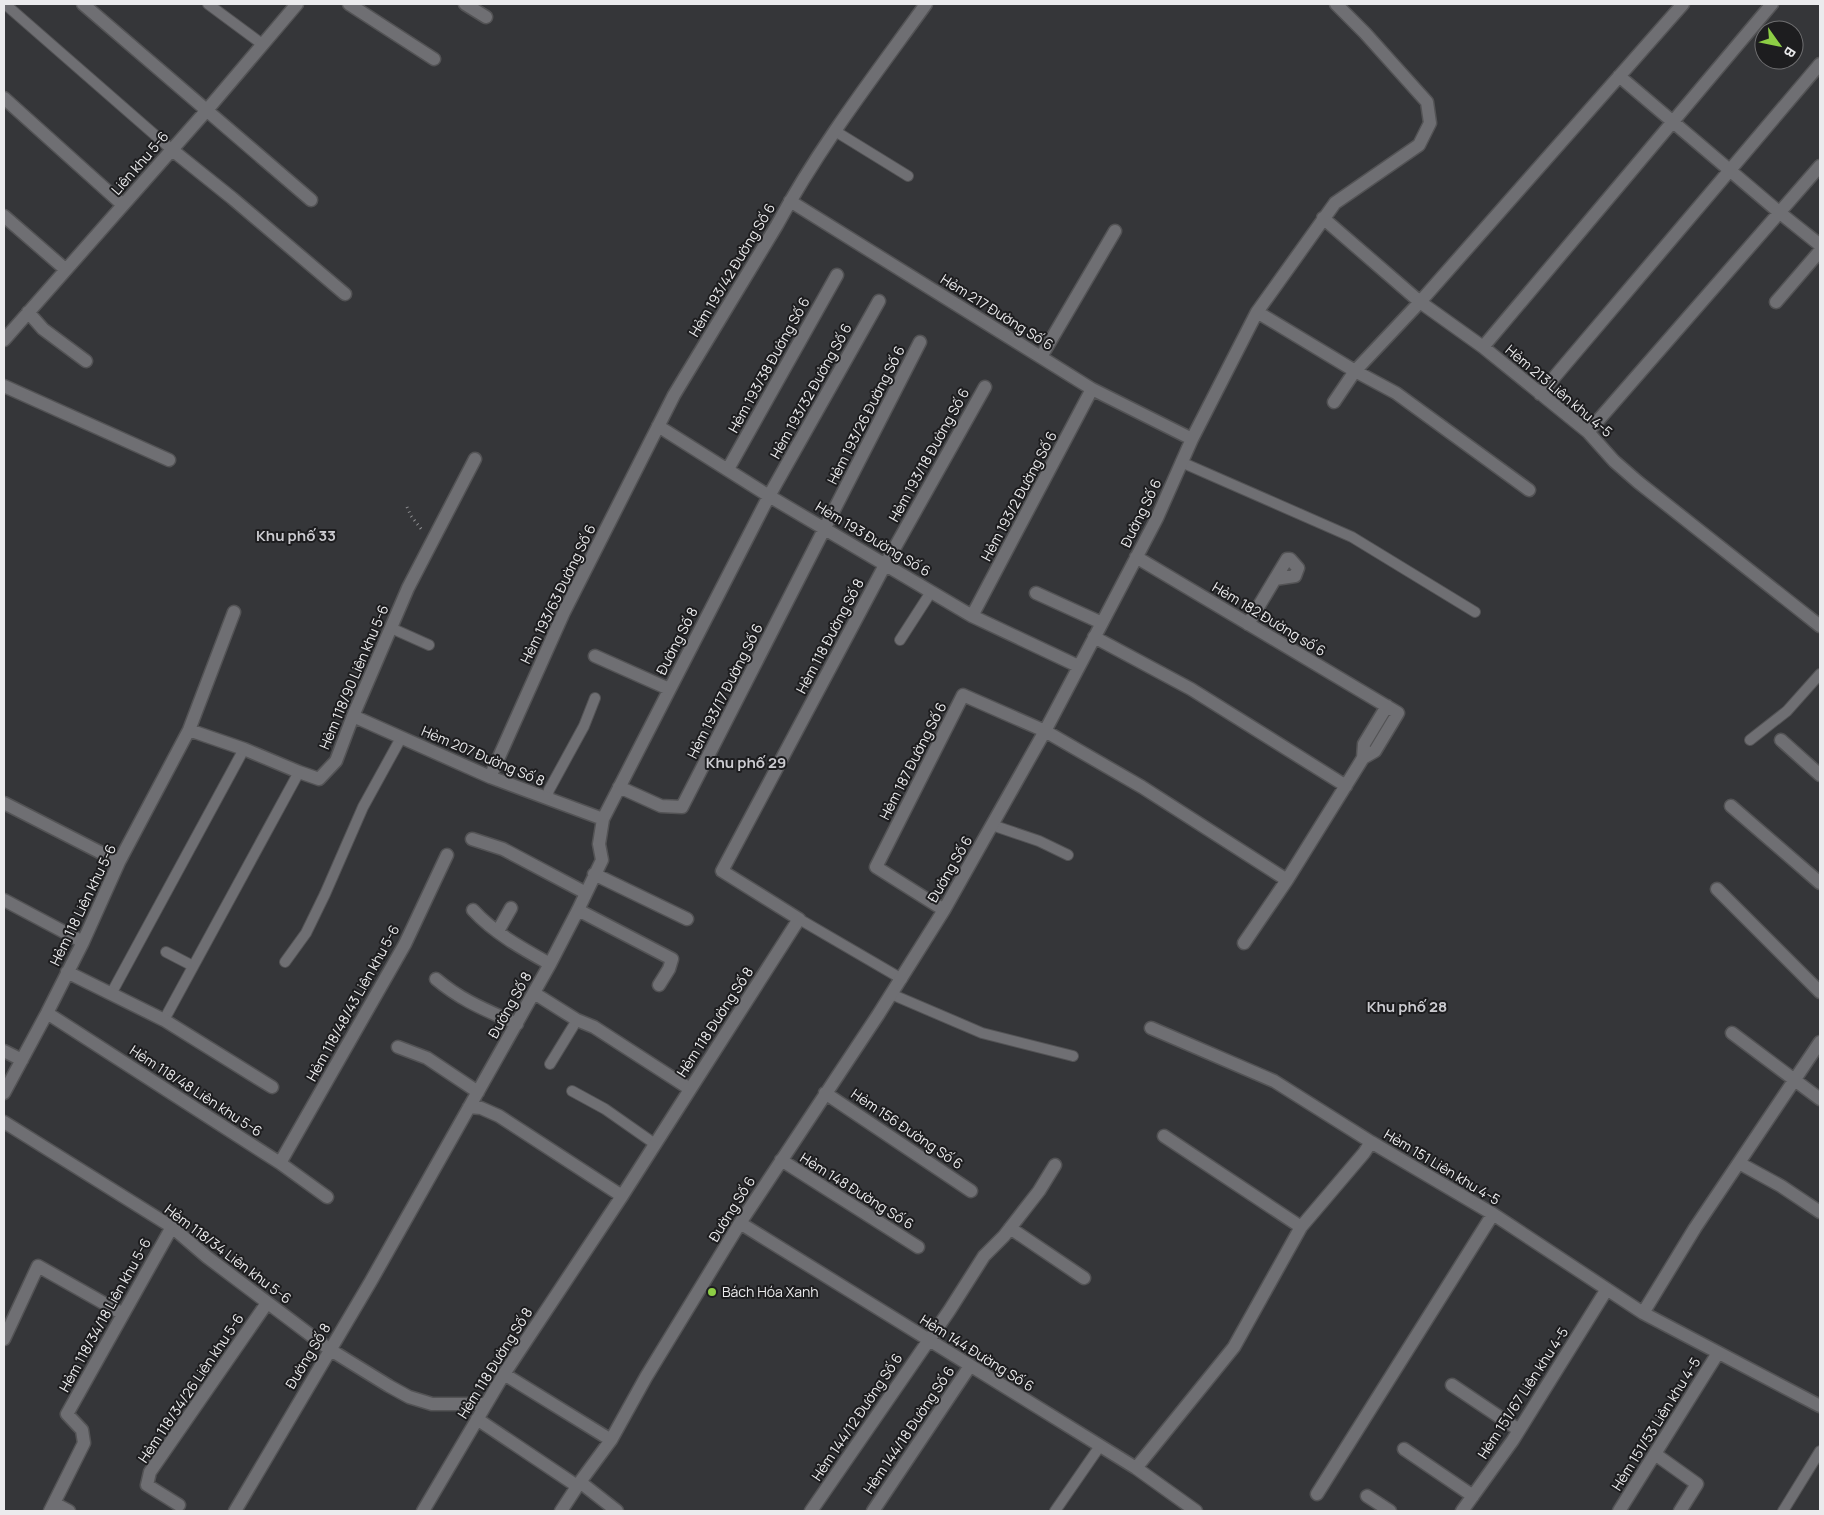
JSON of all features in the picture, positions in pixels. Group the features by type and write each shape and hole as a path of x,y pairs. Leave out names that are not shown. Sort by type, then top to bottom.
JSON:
{"street":[{"path":"83,4 311,200"},
{"name":"Liên khu 5-6","path":"4,340 207,110 297,4"},
{"path":"349,4 434,59"},
{"path":"465,4 486,17"},
{"name":"Hẻm 193/42 Đường Số 6","path":"658,426 674,395 778,225 790,201 835,131 926,4"},
{"name":"Đường Số 6","path":"561,1511 578,1484 611,1440 646,1377 740,1223 825,1092 902,979 944,910 1045,730 1157,518 1192,439 1257,312 1335,203 1419,145 1430,123 1427,102 1365,33 1336,4"},
{"path":"1334,402 1355,371 1420,302 1683,4"},
{"path":"1483,348 1772,4"},
{"path":"1540,394 1820,64"},
{"path":"1619,76 1780,214 1820,245"},
{"path":"4,98 123,206"},
{"path":"171,149 345,294"},
{"path":"1588,432 1820,166"},
{"name":"Hẻm 217 Đường Số 6","path":"790,201 1092,389 1192,439"},
{"path":"4,216 65,269"},
{"name":"Hẻm 213 Liên khu 4-5","path":"1323,218 1420,302 1483,348 1588,432 1614,461 1638,482 1820,626"},
{"path":"1041,357 1115,232"},
{"path":"1776,302 1820,251"},
{"name":"Hẻm 193/38 Đường Số 6","path":"728,469 837,275"},
{"name":"Hẻm 193/32 Đường Số 6","path":"770,496 879,302"},
{"path":"28,312 42,329 86,361"},
{"path":"1257,312 1355,371 1396,393 1529,490"},
{"name":"Hẻm 193/26 Đường Số 6","path":"825,528 920,342"},
{"path":"4,386 169,460"},
{"name":"Hẻm 193/18 Đường Số 6","path":"885,565 985,386"},
{"name":"Hẻm 193/2 Đường Số 6","path":"972,616 1092,389"},
{"name":"Hẻm 193 Đường Số 6","path":"658,426 770,496 972,616 1078,666"},
{"name":"Hẻm 193/63 Đường Số 6","path":"490,777 564,612 658,426"},
{"name":"Hẻm 118/90 Liên khu 5-6","path":"189,730 244,749 318,779 336,761 353,716 408,588 475,459"},
{"name":"Đường Số 8","path":"235,1511 370,1281 550,964 602,860 599,844 603,819 770,496"},
{"name":"Hẻm 193/17 Đường Số 6","path":"619,787 661,806 682,807 825,528"},
{"name":"Hẻm 182 Đường số 6","path":"1136,557 1387,706 1364,744 1363,758 1346,786"},
{"name":"Hẻm 118 Đường Số 8","path":"423,1511 504,1374 622,1196 798,919 722,871 885,565"},
{"path":"1248,624 1275,579"},
{"path":"1036,593 1102,623"},
{"name":"Hẻm 118 Liên khu 5-6","path":"4,1093 47,1013 119,862 189,730 234,612"},
{"path":"1094,637 1191,689 1346,786 1287,880 1244,943"},
{"path":"595,656 669,689"},
{"name":"Hẻm 187 Đường Số 6","path":"944,910 876,867 963,695 1045,730"},
{"name":"Hẻm 207 Đường Số 8","path":"353,716 490,777 603,819"},
{"path":"1045,730 1142,787 1287,880"},
{"path":"1780,740 1820,775"},
{"path":"4,803 119,862"},
{"path":"1731,806 1820,883"},
{"path":"472,839 510,852 550,876 586,893"},
{"name":"Hẻm 118/48/43 Liên khu 5-6","path":"280,1164 405,944 448,855"},
{"path":"594,874 687,919"},
{"path":"1717,889 1820,992"},
{"path":"4,900 82,942"},
{"path":"498,931 511,908"},
{"path":"473,910 481,919 498,931 550,964"},
{"path":"578,910 672,958 669,969 658,985"},
{"path":"67,972 164,1020 272,1087"},
{"path":"436,979 466,1002 517,1024"},
{"path":"534,993 577,1020 594,1027 690,1088"},
{"name":"Hẻm 118/48 Liên khu 5-6","path":"47,1013 280,1164 327,1197"},
{"path":"1151,1028 1274,1080 1371,1142"},
{"path":"1732,1033 1820,1099"},
{"path":"1643,1313 1695,1228 1820,1042"},
{"path":"398,1047 427,1058 478,1092"},
{"path":"4,1051 22,1060"},
{"name":"Hẻm 156 Đường Số 6","path":"825,1092 971,1191"},
{"path":"469,1107 480,1108 499,1116 622,1196"},
{"name":"Hẻm 118/34 Liên khu 5-6","path":"4,1122 172,1227 207,1257 329,1349 409,1397 432,1404 486,1404"},
{"path":"1164,1136 1301,1227"},
{"name":"Hẻm 151 Liên khu 4-5","path":"1136,1468 1234,1347 1301,1227 1364,1153 1371,1142 1493,1214 1643,1313 1820,1406"},
{"name":"Hẻm 148 Đường Số 6","path":"780,1160 918,1247"},
{"path":"1739,1163 1781,1186 1820,1212"},
{"name":"Hẻm 144/12 Đường Số 6","path":"811,1511 984,1256 1010,1228 1039,1191 1055,1166"},
{"path":"1317,1494 1493,1214"},
{"name":"Hẻm 144 Đường Số 6","path":"740,1223 1136,1468 1196,1511"},
{"name":"Hẻm 118/34/18 Liên khu 5-6","path":"52,1507 84,1443 82,1430 67,1414 172,1227"},
{"path":"1010,1228 1084,1278"},
{"path":"4,1339 38,1266 123,1314"},
{"name":"Hẻm 151/67 Liên khu 4-5","path":"1462,1511 1519,1430 1607,1289"},
{"name":"Hẻm 118/34/26 Liên khu 5-6","path":"179,1505 147,1485 150,1472 267,1303"},
{"name":"Hẻm 151/53 Liên khu 4-5","path":"1619,1511 1718,1353"},
{"name":"Hẻm 144/18 Đường Số 6","path":"873,1511 970,1366"},
{"path":"504,1374 611,1440"},
{"path":"1452,1385 1519,1430"},
{"path":"477,1419 617,1511"},
{"path":"1404,1449 1473,1496"},
{"path":"1655,1454 1697,1484 1680,1511"},
{"path":"1367,1496 1390,1511"},
{"path":"52,1507 69,1511"}],"lane":[{"path":"5,4 171,149"},
{"path":"208,4 262,44"},
{"path":"835,131 908,176"},
{"path":"1181,462 1352,537 1474,612"},
{"path":"900,640 931,592"},
{"path":"391,628 429,644"},
{"path":"1750,740 1787,711 1820,674"},
{"path":"547,798 549,790 584,726 595,698"},
{"path":"285,962 306,933 363,807 401,738"},
{"path":"110,994 244,749"},
{"path":"164,1020 299,772"},
{"path":"992,825 1040,841 1068,855"},
{"path":"798,919 902,979"},
{"path":"166,952 193,966"},
{"path":"891,994 982,1033 1073,1056"},
{"path":"550,1064 577,1020"},
{"path":"572,1091 605,1109 655,1144"},
{"path":"1055,1511 1100,1446"},
{"path":"1783,1511 1820,1451"}],"path":[{"path":"407,508 432,542"}],"place":[{"name":"Bách Hóa Xanh","path":"712,1292"}],"district":[{"name":"Khu phố 33","path":"296,536"},
{"name":"Khu phố 29","path":"746,763"},
{"name":"Khu phố 28","path":"1407,1007"}]}
